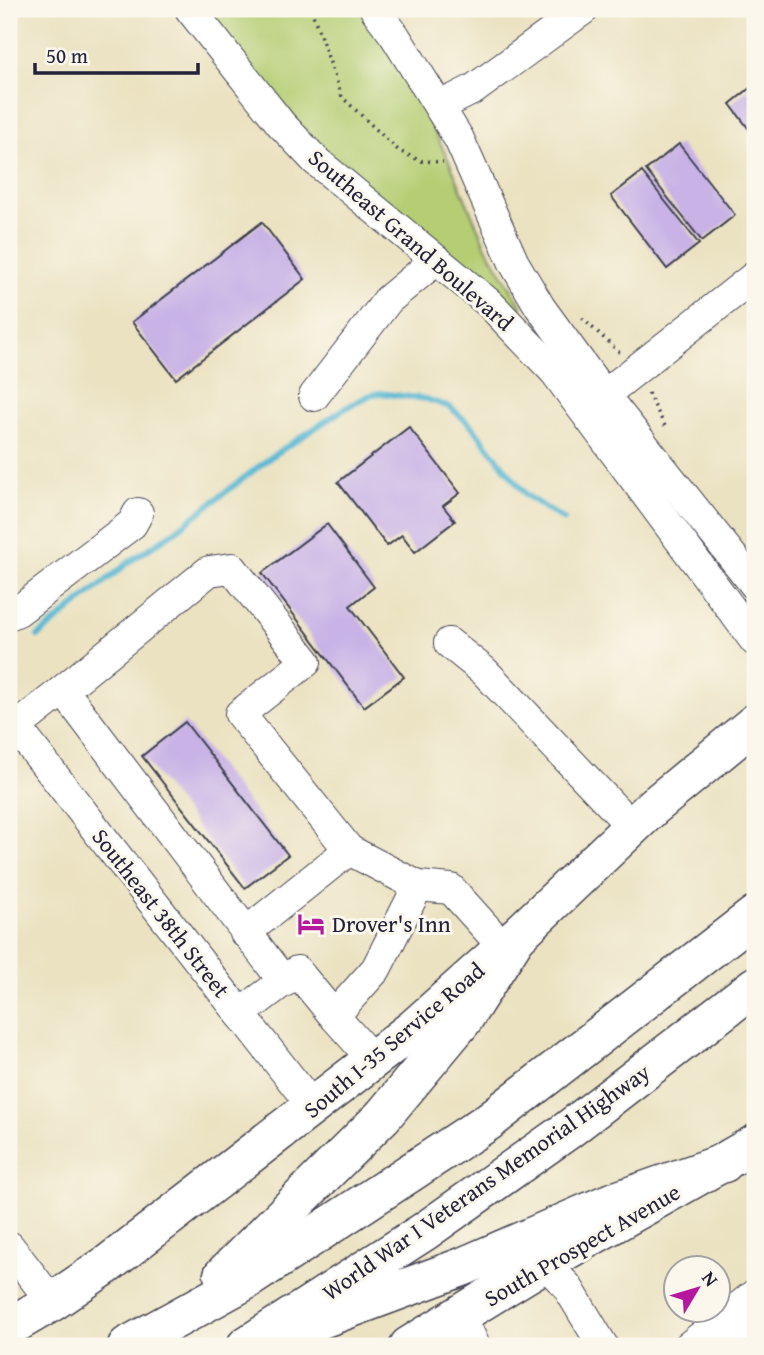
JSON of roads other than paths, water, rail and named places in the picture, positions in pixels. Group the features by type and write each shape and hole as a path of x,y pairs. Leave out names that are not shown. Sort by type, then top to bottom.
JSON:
{"main road":[{"name":"South I-35 Service Road","path":"9,1326 52,1302 151,1233 414,1028 632,827 755,723"},
{"path":"127,1346 245,1281 489,1121 755,915"},
{"path":"180,1317 383,1116 463,1020 510,942"},
{"name":"World War I Veterans Memorial Highway","path":"246,1346 425,1231 535,1153 755,986"},
{"path":"246,1346 462,1267 607,1205 739,1154"},
{"name":"South Prospect Avenue","path":"410,1346 468,1331 544,1263 739,1154"}],"street":[{"name":"Southeast Grand Boulevard","path":"190,9 281,124 316,161 489,304 555,372 596,405 755,585"},
{"name":"Southeast Grand Boulevard","path":"375,9 459,139 514,263 596,405 755,641"},
{"path":"440,106 474,89 584,9"},
{"path":"314,396 388,300 436,260"},
{"path":"596,405 755,276"},
{"path":"9,615 18,611 132,524 138,513"},
{"path":"12,722 63,690 208,571 232,568 306,662 240,714 349,850 418,886 451,889 510,942"},
{"path":"449,643 484,671 632,827"},
{"path":"63,690 284,982"},
{"name":"Southeast 38th Street","path":"12,722 313,1107"},
{"path":"245,933 349,850"},
{"path":"334,1016 376,969 418,886"},
{"path":"240,1014 297,971 373,1060"},
{"path":"9,1246 52,1302"},
{"path":"544,1263 567,1286 603,1346"},
{"path":"690,1346 734,1318 755,1332"}],"waterway":[{"path":"38,636 129,562 174,532 271,457 344,409 379,393 426,399 450,407 473,427 526,495 564,520"}],"place":[{"name":"Drover's Inn","path":"311,924"}]}
